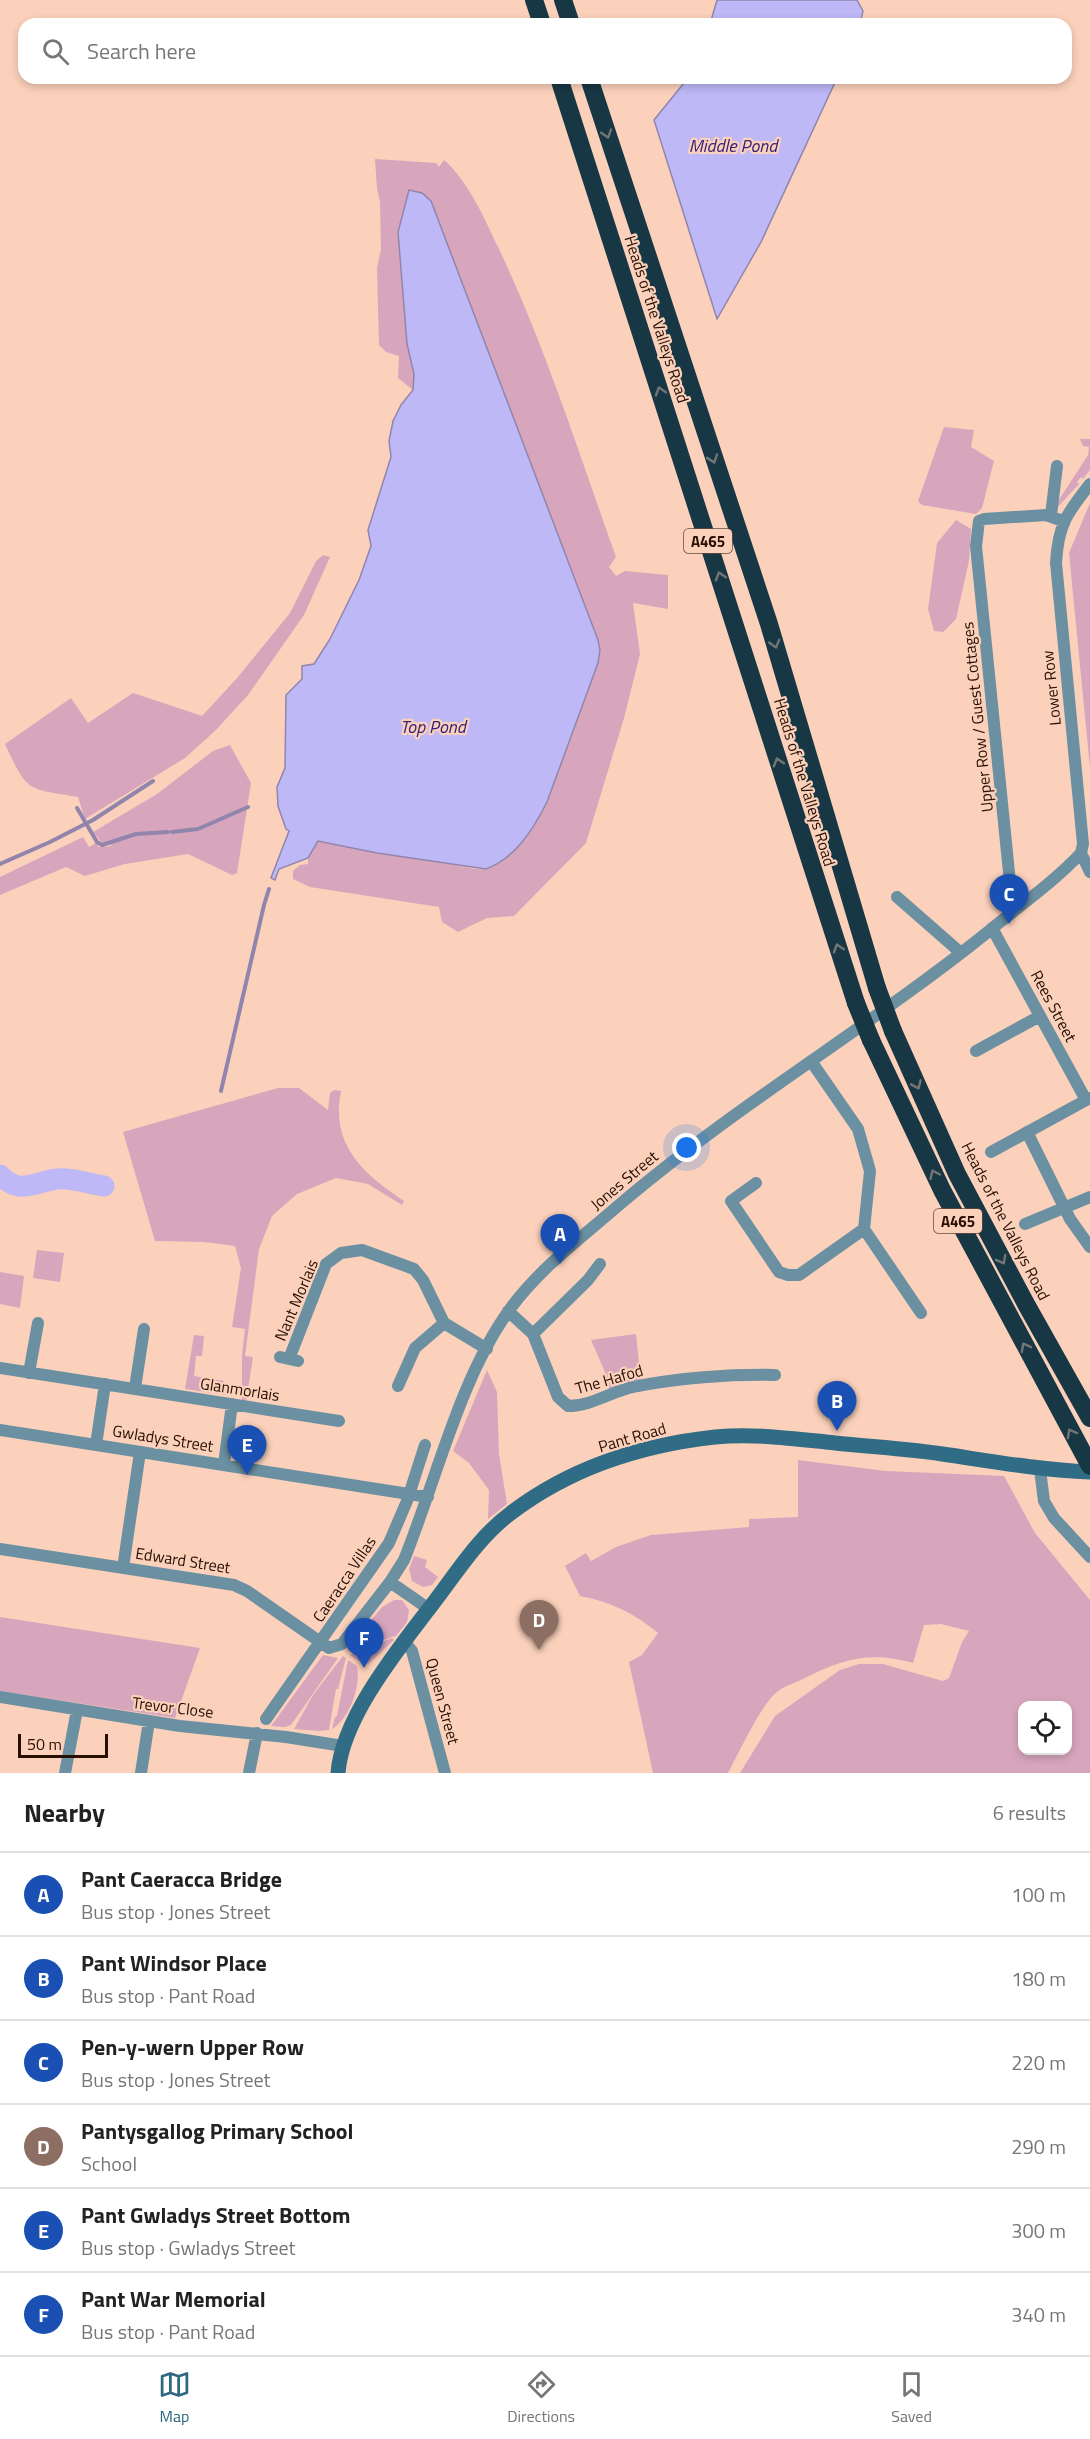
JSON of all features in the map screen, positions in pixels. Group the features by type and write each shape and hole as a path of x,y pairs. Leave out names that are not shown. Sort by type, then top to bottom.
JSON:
{"highway":[{"path":"532,0 539,18"},
{"path":"563,0 569,18"},
{"name":"Heads of the Valleys Road","path":"561,84 856,1003 871,1040 942,1190 1052,1399 1090,1466"},
{"name":"Heads of the Valleys Road","path":"590,84 769,624 877,988 893,1031 957,1174 1090,1418"}],"street":[{"path":"1057,466 1051,515 1063,521 1090,484"},
{"name":"Upper Row / Guest Cottages","path":"1017,908 1012,902 976,546 979,521 1051,515"},
{"name":"Lower Row","path":"1063,521 1057,540 1056,563 1083,844 1081,853"},
{"path":"1081,853 1090,872"},
{"name":"Jones Street","path":"342,1644 390,1582 404,1560 458,1412 487,1349 508,1311 532,1283 590,1229 664,1167 961,953 1081,853"},
{"path":"897,897 961,953"},
{"name":"Rees Street","path":"992,928 1088,1099"},
{"path":"976,1051 1040,1016"},
{"path":"811,1061 858,1129 870,1171 864,1229 921,1313"},
{"path":"991,1152 1088,1099"},
{"path":"1027,1132 1064,1207 1090,1247"},
{"path":"756,1184 731,1201 779,1272 799,1275 864,1229"},
{"path":"1025,1224 1090,1197"},
{"name":"Nant Morlais","path":"289,1359 326,1264 332,1257 350,1250 362,1250 414,1269 423,1280 444,1323"},
{"path":"533,1334 588,1280 600,1264"},
{"name":"The Hafod","path":"508,1311 533,1334 558,1397 567,1406 581,1406 628,1388 648,1384 750,1375 775,1376"},
{"path":"29,1373 38,1323"},
{"path":"398,1386 416,1348 444,1323 487,1349"},
{"path":"135,1388 144,1329"},
{"name":"Glanmorlais","path":"0,1368 339,1421"},
{"path":"96,1445 105,1384"},
{"path":"224,1464 232,1404"},
{"name":"Gwladys Street","path":"0,1430 428,1497"},
{"name":"Pant Road","path":"338,1773 343,1746 358,1714 404,1641 471,1553 511,1513 576,1473 657,1446 717,1437 776,1437 947,1455 1040,1470 1090,1472"},
{"name":"Caeracca Villas","path":"266,1719 378,1562 389,1543 425,1445"},
{"path":"123,1568 140,1452"},
{"path":"1040,1470 1044,1501 1053,1518 1090,1557"},
{"name":"Edward Street","path":"0,1549 234,1585 248,1592 329,1648 342,1644"},
{"path":"390,1582 429,1609"},
{"name":"Queen Street","path":"404,1641 412,1651 445,1773"},
{"name":"Trevor Close","path":"0,1697 149,1721 257,1733 343,1746"},
{"path":"65,1773 77,1710"},
{"path":"141,1773 149,1721"},
{"path":"249,1773 257,1733"}],"shaded area":[{"path":"375,159 436,163 439,167 444,160 461,179 475,201 499,249 547,363 616,557 609,567 616,576 625,571 668,575 668,609 633,603 640,654 624,718 586,843 514,916 487,918 458,932 442,922 439,907 310,887 293,879 293,871 300,865 308,864 308,858 317,841 486,869 504,860 522,842 547,802 398,232 407,344 414,374 413,390 398,378 399,356 386,352 379,345 377,268 381,249 380,201"},
{"path":"944,427 974,430 971,447 994,461 982,508 976,514 922,505 918,501"},
{"path":"1080,439 1090,439 1090,470 1083,479 1081,477 1077,482 1079,484 1056,509 1055,506 1088,455 1089,447 1083,446"},
{"path":"1090,503 1090,768 1069,553"},
{"path":"956,520 971,529 969,561 956,619 943,632 934,631 928,609 937,543"},
{"path":"323,555 330,557 304,615 248,695 215,731 185,758 85,819 78,797 38,789 24,780 5,744 71,698 88,723 133,693 202,716 238,677 290,613 316,561"},
{"path":"230,745 251,783 237,873 232,875 188,854 125,864 85,876 66,867 0,895 0,877 83,837 89,847 96,843 99,847 111,846 109,842 102,843 93,832 157,794 213,751"},
{"path":"278,1088 299,1088 328,1110 330,1093 334,1090 341,1091 339,1110 341,1128 353,1157 376,1180 404,1201 402,1205 368,1184 336,1178 297,1194 272,1216 259,1249 245,1356 253,1357 246,1402 242,1401 242,1355 245,1329 232,1327 241,1268 235,1246 204,1242 155,1241 123,1132"},
{"path":"37,1250 64,1253 60,1282 33,1278"},
{"path":"0,1272 24,1276 20,1308 0,1304"},
{"path":"636,1334 641,1382 609,1390 608,1379 591,1340"},
{"path":"194,1335 204,1336 202,1356 196,1356 194,1376 224,1381 226,1395 185,1389"},
{"path":"487,1370 497,1392 499,1454 507,1504 488,1519 489,1490 469,1463 453,1451"},
{"path":"798,1460 886,1471 1004,1476 1035,1533 1090,1600 1090,1773 740,1773 775,1716 840,1670 859,1664 883,1664 943,1681 949,1678 962,1642 969,1631 941,1624 924,1625 913,1663 883,1658 856,1659 831,1666 778,1691 771,1697 758,1717 728,1773 653,1773 629,1662 642,1655 658,1633 622,1609 580,1596 565,1566 586,1553 591,1561 616,1547 651,1535 749,1527 749,1519 798,1517"},
{"path":"414,1556 427,1560 425,1567 438,1577 432,1585 423,1587 412,1581 409,1569"},
{"path":"394,1600 402,1600 409,1610 407,1622 396,1636 346,1651 382,1607"},
{"path":"0,1617 200,1648 175,1718 0,1691"},
{"path":"392,1638 394,1640 368,1664 350,1655"},
{"path":"323,1655 338,1658 291,1725 271,1726"},
{"path":"343,1656 346,1658 338,1689 336,1689 329,1730 294,1729 313,1695"},
{"path":"348,1660 357,1666 356,1692 349,1710 332,1729 337,1716"}],"water":[{"path":"717,0 857,0 863,11 861,18 712,18"},
{"name":"Middle Pond","path":"683,84 834,84 761,242 717,319 654,120"},
{"name":"Top Pond","path":"409,190 422,193 431,201 598,640 600,650 598,663 547,802 530,832 506,858 486,869 377,853 318,841 308,858 279,869 275,880 271,878 289,831 286,829 278,806 277,787 285,768 286,695 302,679 302,666 314,664 330,639 359,580 371,546 368,530 391,457 389,441 393,421 401,405 413,390 414,374 407,344 398,232"}],"waterway":[{"path":"0,864 93,820 153,781"},
{"path":"172,832 198,829 248,807"},
{"path":"77,808 97,842 102,845 136,834 168,832"},
{"path":"221,1091 269,889"},
{"name":"Nant Morlais","path":"0,1175 14,1185 21,1186 62,1179 104,1186"}],"place":[{"name":"Pen-y-wern Upper Row","path":"1009,924"},
{"name":"Pant Caeracca Bridge","path":"560,1264"},
{"name":"Pant Windsor Place","path":"837,1431"},
{"name":"Pant Gwladys Street Bottom","path":"247,1475"},
{"name":"Pantysgallog Primary School","path":"539,1650"},
{"name":"Pant War Memorial","path":"364,1668"}]}
